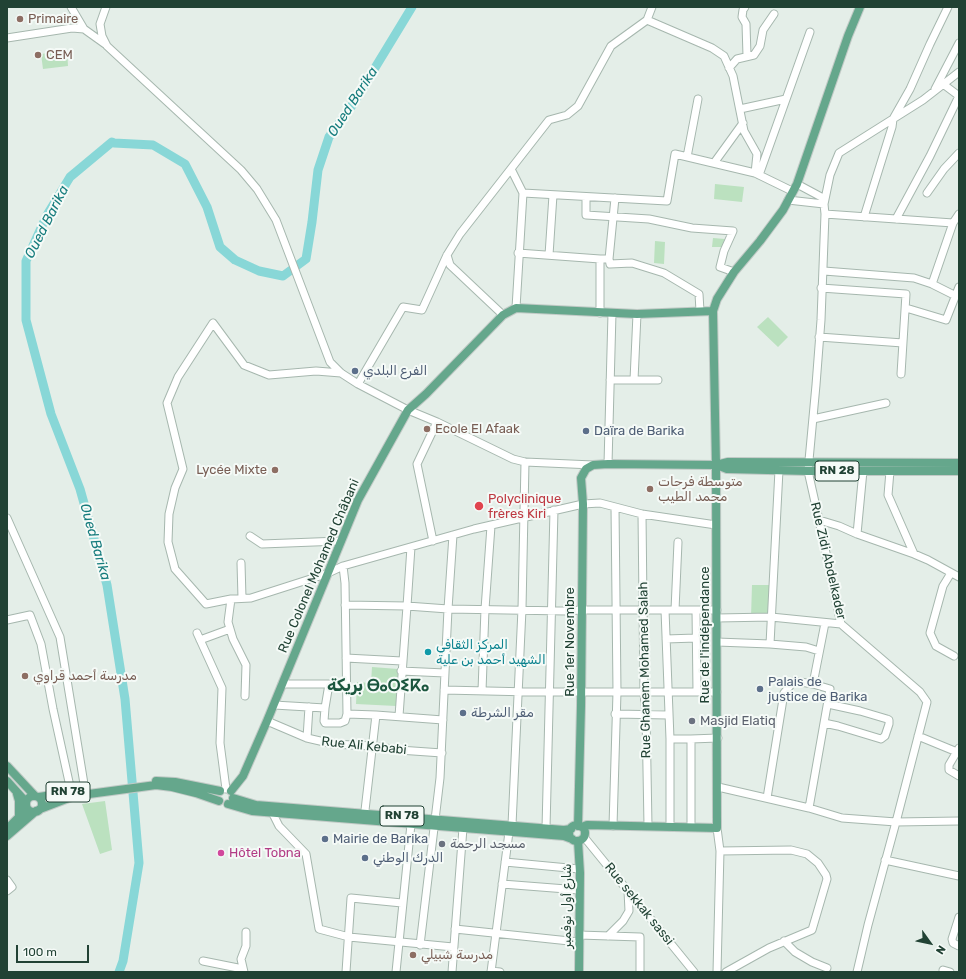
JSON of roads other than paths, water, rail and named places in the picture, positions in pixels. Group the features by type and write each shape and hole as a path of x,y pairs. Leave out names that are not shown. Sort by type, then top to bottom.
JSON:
{"main road":[{"path":"516,308 637,314 700,311 712,312 717,299 734,272 783,210 788,200 860,7"},
{"name":"Rue Colonel Mohamed Châbani","path":"228,795 243,776 274,705 326,574 358,500 408,410 426,394 503,315 516,308"},
{"name":"Rue de l'indépendance","path":"712,312 716,465 718,828"},
{"name":"RN 28","path":"593,465 716,465 728,462 959,463"},
{"name":"Rue 1er Novembre","path":"577,827 581,693 583,504 581,478 586,469 593,465"},
{"name":"RN 28","path":"716,465 727,469 808,471 959,471"},
{"name":"RN 78","path":"7,766 36,796 176,782 228,795 256,804 365,817 510,829 546,828 564,830 577,827"},
{"path":"7,781 32,812 74,796 98,790"},
{"path":"156,783 184,790 219,801 223,804 228,795 252,811 365,817 411,824 434,822 463,828 510,829 578,839"},
{"path":"16,792 19,801 19,818"},
{"path":"7,829 19,818 30,796 36,796 42,804 38,810 7,836"},
{"path":"578,839 570,834 577,827 587,825 718,828"},
{"path":"577,827 585,832 578,839"},
{"name":"شارع أول نوفمبر","path":"578,839 580,890 579,972"}],"street":[{"path":"70,7 84,29 107,46 242,170 257,189 276,220 330,362 341,373 358,384 408,410 437,422 513,459 525,462 593,465"},
{"path":"106,7 100,24 102,36 107,46"},
{"path":"358,384 402,307 422,310 447,255 460,234 549,120 567,115 578,106 611,46 647,20 652,7"},
{"path":"745,7 742,17 746,24 748,56"},
{"path":"864,217 892,128 893,119 910,89 948,7"},
{"path":"729,68 737,59 754,55 760,46 763,30 774,14"},
{"path":"647,20 712,48 724,56 733,76 744,131 757,154 757,174"},
{"path":"7,38 72,28 84,29"},
{"path":"757,174 810,32"},
{"path":"934,91 959,43"},
{"path":"825,201 830,175 840,153 923,100 959,72"},
{"path":"896,219 930,156 959,96 943,84"},
{"path":"687,157 698,99"},
{"path":"740,109 786,99"},
{"path":"714,163 743,123"},
{"path":"927,193 944,169 959,153"},
{"path":"523,193 667,201 675,154 757,174 794,187 825,201"},
{"path":"511,169 523,193 518,253 516,308"},
{"path":"549,255 553,195"},
{"path":"586,197 586,215 649,219 692,228 733,231 724,251 720,267 734,272"},
{"path":"615,198 610,264 632,263 664,273 699,294 700,311"},
{"path":"788,200 825,201"},
{"name":"Rue Zidi Abdelkader","path":"825,201 824,271 821,288 819,338 808,471 841,624 920,692 927,702 857,972"},
{"path":"826,214 896,219 957,219 932,284"},
{"path":"518,253 610,259"},
{"path":"447,255 450,265 503,315"},
{"path":"600,259 600,313"},
{"path":"824,271 914,278 932,284 956,296"},
{"path":"906,308 946,320 959,287"},
{"path":"821,288 906,294 901,374"},
{"path":"608,464 612,313"},
{"path":"634,380 637,314"},
{"path":"341,373 316,371 269,375 244,365 213,323 178,377 167,403 183,469 175,488 169,514 168,542 175,569 206,604 231,599 251,598 326,574 343,566 474,529 583,504 600,503 642,514 716,525"},
{"path":"819,338 903,343"},
{"path":"610,380 658,380"},
{"path":"813,419 886,404"},
{"path":"433,541 417,464 437,422"},
{"path":"500,972 491,971 510,829 522,610 525,462"},
{"path":"770,644 778,470"},
{"path":"857,534 863,471"},
{"path":"890,471 888,495 914,554"},
{"path":"614,826 616,692 615,507"},
{"path":"546,828 554,510"},
{"name":"Rue Ghanem Mohamed Salah","path":"642,514 644,693 646,714 648,826"},
{"path":"7,518 60,637 85,790"},
{"path":"819,520 914,554 959,577"},
{"path":"482,691 485,609 491,526"},
{"path":"420,945 442,753 448,609 453,535"},
{"path":"250,536 262,544 340,541"},
{"path":"675,610 678,542"},
{"path":"399,716 411,547"},
{"path":"241,563 242,598"},
{"path":"329,684 324,721 325,723 343,723 346,721 347,714 347,684 346,604 343,566"},
{"path":"950,573 943,586 930,633 936,646 954,656"},
{"path":"231,599 228,622 233,639 246,665 245,696"},
{"path":"346,604 448,609 566,611 696,610 717,614 771,616 841,624"},
{"path":"665,610 670,739 670,827"},
{"path":"696,610 697,692"},
{"path":"7,620 30,615 42,644 53,708 71,792"},
{"path":"813,684 825,623"},
{"path":"228,795 220,743 222,688 199,637 230,629"},
{"path":"666,639 696,638"},
{"path":"717,642 770,644 806,647 819,650"},
{"path":"346,658 402,662"},
{"path":"401,671 445,673"},
{"path":"767,798 784,693 794,681 813,684 830,689 808,808"},
{"path":"282,684 347,684"},
{"path":"444,690 581,693 717,692"},
{"path":"824,723 881,739 885,736 889,724 889,720 887,719 828,704"},
{"path":"274,705 325,708"},
{"path":"307,738 309,707"},
{"path":"347,714 399,716 443,720"},
{"path":"615,714 668,715"},
{"path":"365,817 376,715"},
{"name":"Rue Ali Kebabi","path":"267,721 307,738 333,744 372,746 399,750 442,753"},
{"path":"918,736 958,750 949,765 949,770 959,776"},
{"path":"670,739 718,738"},
{"path":"691,739 692,827"},
{"path":"718,787 808,808 842,818 896,822 959,821"},
{"path":"272,812 279,826 306,854 320,929 349,937 454,948"},
{"path":"396,972 411,824"},
{"path":"452,972 463,828"},
{"name":"Rue de l'indépendance","path":"717,972 720,851 718,828"},
{"name":"Rue sekkak sassi","path":"578,839 628,891 694,972"},
{"path":"720,851 791,850 807,854 814,859 826,875 827,879 812,930 784,941 726,972"},
{"path":"885,860 959,876"},
{"path":"505,862 579,869"},
{"path":"7,880 12,886 7,891"},
{"path":"502,884 580,890"},
{"path":"608,936 623,921 629,911 628,891"},
{"path":"346,972 351,898 402,903"},
{"path":"959,917 952,939 953,943 959,946"},
{"path":"455,929 495,934 579,939 608,936 640,937 640,972"},
{"path":"203,961 226,969 244,970 240,959 246,946 246,932"},
{"path":"784,941 795,952 812,962 827,968"}],"waterway":[{"name":"Oued Barika","path":"119,972 123,961 139,863 125,699 107,585 80,489 51,414 26,320 26,261 47,215 70,177 112,142 153,145 185,164 207,207 220,247 235,260 259,271 283,276 306,259 318,170 329,137 353,104 412,7"}],"place":[{"name":"Primaire","path":"20,19"},
{"name":"CEM","path":"38,55"},
{"name":"الفرع البلدي","path":"355,371"},
{"name":"Ecole El Afaak","path":"427,429"},
{"name":"Daïra de Barika","path":"586,431"},
{"name":"Lycée Mixte","path":"275,470"},
{"name":"متوسطة فرحات محمد الطيب","path":"650,489"},
{"name":"Polyclinique frères Kiri","path":"479,506"},
{"name":"المركز الثقافي الشهيد أحمد بن علية","path":"428,652"},
{"name":"مدرسة أحمد قراوي","path":"25,676"},
{"name":"Palais de justice de Barika","path":"760,689"},
{"name":"مقر الشرطة","path":"463,713"},
{"name":"Masjid Elatiq","path":"692,721"},
{"name":"Mairie de Barika","path":"325,839"},
{"name":"مسجد الرحمة","path":"442,844"},
{"name":"Hôtel Tobna","path":"221,853"},
{"name":"الدرك الوطني","path":"365,858"},
{"name":"مدرسة شبيلي","path":"413,955"}],"district":[{"name":"بريكة ⴱⴰⵔⵉⴽⴰ","path":"378,686"}]}
